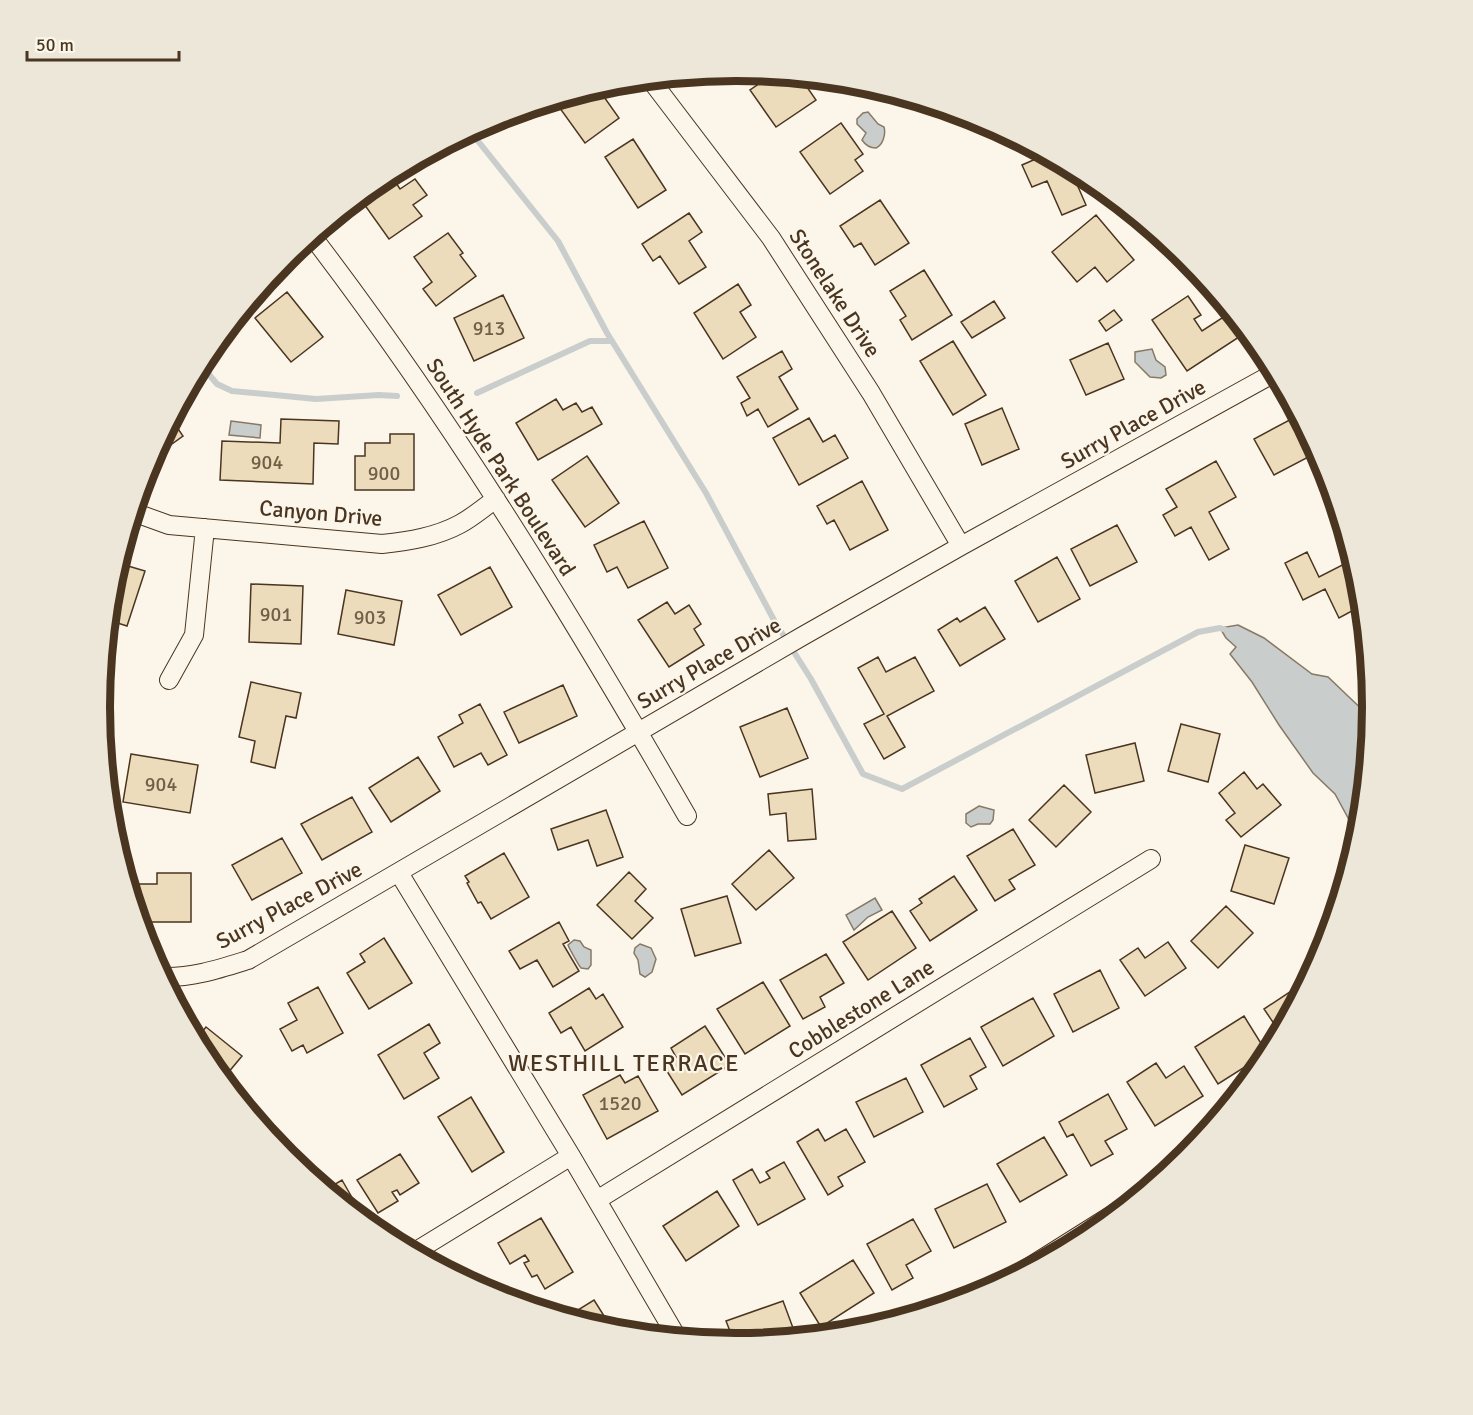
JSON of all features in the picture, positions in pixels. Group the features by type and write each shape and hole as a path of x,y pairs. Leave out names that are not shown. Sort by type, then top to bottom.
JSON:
{"street":[{"name":"Stonelake Drive","path":"655,86 771,237 871,393 961,546"},
{"name":"South Hyde Park Boulevard","path":"316,242 440,412 639,732 687,816"},
{"name":"Surry Place Drive","path":"172,977 183,978 219,970 248,960 801,637 1268,376"},
{"name":"Canyon Drive","path":"140,515 169,525 382,544 432,536 460,524 496,500"},
{"path":"169,680 194,635 205,528"},
{"name":"Cobblestone Lane","path":"597,1200 1151,860"},
{"path":"399,873 571,1156 673,1331"},
{"path":"420,1248 571,1156"}],"shaded area":[{"path":"868,112 878,124 884,127 883,139 876,148 868,146 862,140 866,133 857,124 857,119 863,113"},
{"path":"1152,349 1156,360 1165,367 1166,375 1161,378 1150,377 1135,362 1135,352"},
{"path":"231,421 261,425 260,438 229,435"},
{"path":"1238,625 1264,638 1312,674 1328,677 1363,710 1362,748 1352,825 1335,794 1313,773 1252,682 1230,654 1236,647 1226,638 1220,628"},
{"path":"979,806 994,810 993,820 990,824 978,824 971,827 966,823 966,814"},
{"path":"875,898 882,910 868,917 854,930 846,915"},
{"path":"574,940 580,941 584,947 591,950 591,965 588,969 581,968 568,945"},
{"path":"640,944 651,948 656,959 652,972 645,977 640,974 638,960 634,953 635,948"}],"building":[{"path":"760,83 805,85 816,100 776,127 750,90"},
{"path":"603,95 619,118 585,143 559,107"},
{"path":"841,123 863,154 855,160 863,171 830,194 800,152"},
{"path":"633,139 666,190 638,208 605,157"},
{"path":"1037,158 1050,165 1076,181 1086,205 1062,215 1047,181 1032,187 1022,165"},
{"path":"415,179 427,195 413,205 422,216 389,239 364,204 396,182 400,189"},
{"path":"880,200 909,243 875,265 861,243 854,247 840,226"},
{"path":"689,213 702,232 689,241 706,267 679,284 660,256 653,261 642,244"},
{"path":"1096,215 1134,260 1107,282 1095,267 1077,282 1052,252"},
{"path":"448,233 463,253 460,255 476,276 436,306 423,289 432,282 414,257"},
{"path":"924,270 952,315 912,340 900,320 906,316 890,291"},
{"path":"738,284 751,305 740,312 756,337 723,359 694,313"},
{"path":"287,292 323,337 291,362 255,318"},
{"path":"503,295 524,338 474,361 454,318"},
{"path":"1188,296 1201,315 1194,319 1202,331 1225,316 1239,337 1187,371 1152,320"},
{"path":"994,301 1005,318 972,338 961,322"},
{"path":"1114,310 1122,320 1106,331 1099,321"},
{"path":"953,341 986,395 953,415 920,361"},
{"path":"1108,343 1124,379 1086,395 1070,360"},
{"path":"782,351 792,369 779,377 798,409 768,427 758,409 747,416 741,403 750,398 737,377"},
{"path":"556,399 563,410 576,403 582,412 592,407 602,424 538,460 516,423"},
{"path":"1002,408 1019,449 982,465 965,424"},
{"path":"809,418 823,442 835,435 848,458 799,485 773,438"},
{"path":"281,419 339,421 338,444 314,443 313,484 220,480 222,441 280,443"},
{"path":"1292,419 1310,456 1274,475 1254,439"},
{"path":"177,427 183,436 167,447"},
{"path":"390,434 414,434 414,490 355,490 355,456 365,456 365,443 390,443"},
{"path":"587,456 619,503 585,527 552,480"},
{"path":"1216,461 1236,497 1209,512 1229,549 1209,560 1191,527 1175,536 1163,515 1177,507 1166,489"},
{"path":"862,481 888,530 850,550 834,520 827,524 817,506"},
{"path":"644,521 668,568 628,588 617,567 607,572 594,545"},
{"path":"1117,525 1137,562 1090,586 1071,549"},
{"path":"1307,552 1319,577 1346,563 1355,609 1339,618 1325,589 1303,600 1285,563"},
{"path":"1057,557 1080,599 1038,622 1015,581"},
{"path":"126,565 145,571 127,626 116,622"},
{"path":"490,567 512,607 461,635 438,595"},
{"path":"251,584 303,586 301,644 249,642"},
{"path":"346,590 402,601 394,645 338,634"},
{"path":"667,602 675,614 689,605 701,624 694,629 704,645 669,667 638,620"},
{"path":"985,607 1005,639 960,666 938,630 957,618 960,622"},
{"path":"878,657 886,672 915,657 934,691 887,716 905,747 884,759 864,724 884,714 858,668"},
{"path":"251,682 301,693 296,718 286,716 275,768 251,762 255,741 239,737"},
{"path":"563,685 577,716 519,743 504,712"},
{"path":"480,704 507,755 488,765 481,753 454,767 438,737 463,723 459,715"},
{"path":"787,708 808,758 760,777 740,727"},
{"path":"1181,724 1220,734 1208,782 1168,771"},
{"path":"1135,743 1144,781 1095,793 1086,755"},
{"path":"131,754 198,765 190,813 123,802"},
{"path":"418,757 440,791 391,822 369,788"},
{"path":"1244,772 1257,789 1263,784 1281,805 1241,837 1226,820 1235,813 1219,793"},
{"path":"1064,785 1091,812 1056,847 1029,820"},
{"path":"812,789 816,839 788,841 786,813 770,815 768,794"},
{"path":"352,797 372,832 322,860 301,824"},
{"path":"606,810 623,857 597,866 588,840 558,850 551,829"},
{"path":"1013,829 1035,865 1009,880 1015,889 995,901 967,856"},
{"path":"282,838 302,873 252,900 232,865"},
{"path":"1245,845 1289,858 1274,904 1231,891"},
{"path":"769,850 794,878 756,910 732,884"},
{"path":"504,853 529,897 491,919 481,902 478,903 465,876"},
{"path":"629,872 646,889 635,901 653,918 632,939 597,905"},
{"path":"157,873 191,873 191,922 148,922 135,884 157,884"},
{"path":"954,876 977,910 930,941 910,911 922,903 919,899"},
{"path":"727,896 741,943 695,956 681,909"},
{"path":"1226,906 1253,933 1218,968 1191,941"},
{"path":"892,911 916,948 868,980 843,942"},
{"path":"559,922 569,941 563,944 579,971 553,987 537,960 520,969 509,951"},
{"path":"384,938 412,983 369,1009 347,973 365,962 360,954"},
{"path":"1168,942 1186,968 1145,996 1120,960 1138,948 1145,958"},
{"path":"826,954 844,983 820,997 825,1007 803,1019 780,980"},
{"path":"1100,970 1119,1008 1073,1032 1054,994"},
{"path":"763,982 790,1026 745,1054 717,1009"},
{"path":"318,987 343,1033 307,1053 303,1045 292,1051 280,1029 297,1020 288,1003"},
{"path":"1297,987 1276,1026 1264,1009"},
{"path":"589,988 596,999 603,994 623,1027 585,1051 571,1027 561,1033 549,1013"},
{"path":"1033,998 1054,1036 1003,1066 981,1027"},
{"path":"1244,1016 1263,1047 1253,1062 1218,1084 1195,1047"},
{"path":"429,1024 440,1043 424,1053 439,1078 404,1099 378,1055"},
{"path":"705,1026 730,1065 682,1095 663,1065 676,1057 671,1048"},
{"path":"206,1027 242,1056 228,1073 216,1056 201,1033"},
{"path":"970,1038 986,1067 970,1076 977,1089 944,1107 921,1065"},
{"path":"1156,1063 1166,1078 1184,1066 1203,1096 1155,1126 1127,1082"},
{"path":"620,1075 625,1083 638,1076 658,1111 607,1139 583,1095"},
{"path":"906,1078 923,1112 874,1137 856,1102"},
{"path":"1108,1094 1127,1129 1105,1141 1113,1154 1091,1166 1073,1134 1067,1137 1059,1122"},
{"path":"471,1097 504,1152 472,1172 438,1117"},
{"path":"818,1129 825,1141 846,1129 865,1162 838,1177 843,1186 828,1195 797,1142"},
{"path":"1044,1137 1067,1175 1020,1202 997,1164"},
{"path":"400,1154 419,1183 400,1195 397,1190 392,1192 398,1201 378,1213 357,1180"},
{"path":"784,1162 805,1199 758,1225 733,1180 752,1169 760,1183 770,1178 766,1172"},
{"path":"342,1180 357,1206 355,1205 332,1186"},
{"path":"987,1184 1006,1222 954,1248 935,1209"},
{"path":"717,1191 739,1226 686,1261 663,1226"},
{"path":"541,1218 573,1272 545,1289 537,1275 532,1277 524,1263 529,1261 525,1255 510,1264 498,1243"},
{"path":"913,1219 931,1251 906,1265 913,1278 892,1290 867,1244"},
{"path":"853,1260 874,1293 821,1327 800,1293"},
{"path":"594,1300 606,1319 605,1320 573,1313"},
{"path":"783,1301 794,1331 731,1334 726,1321"}],"waterway":[{"path":"476,138 558,241 607,333 706,493 775,622 811,679 863,774 902,789 1198,632 1220,628 1226,630"},
{"path":"477,393 590,341 612,341"},
{"path":"207,373 217,384 232,391 316,399 397,396"}],"district":[{"name":"WESTHILL TERRACE","path":"624,1063"}]}
